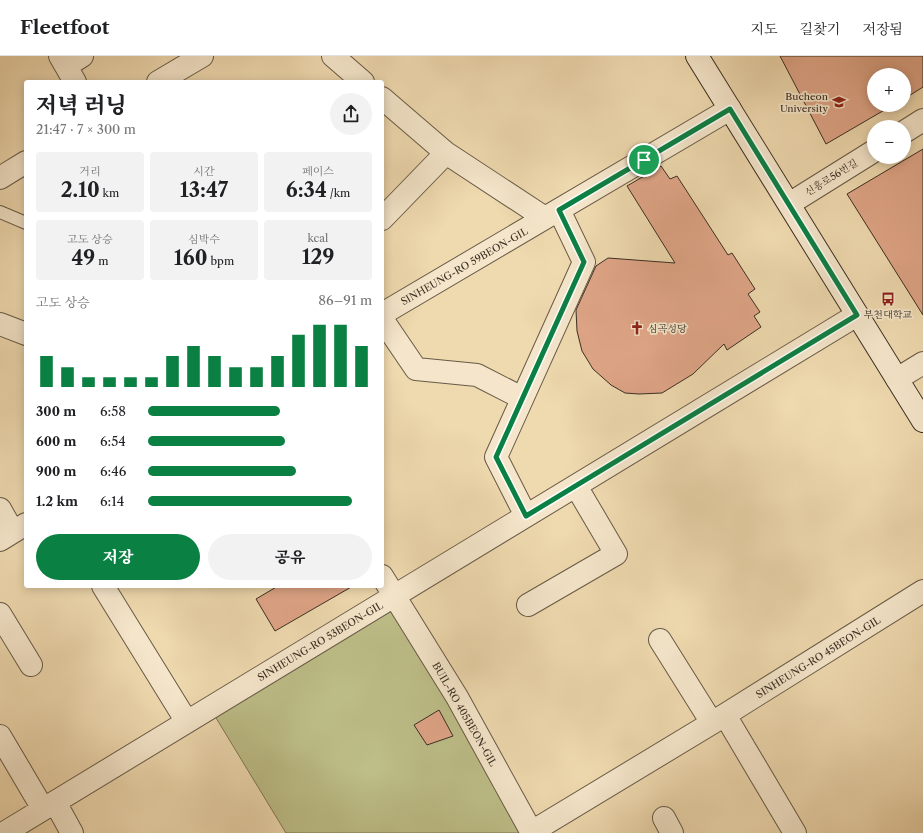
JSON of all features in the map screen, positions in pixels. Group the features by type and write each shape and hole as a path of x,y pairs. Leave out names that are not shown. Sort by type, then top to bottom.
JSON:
{"street":[{"path":"161,80 202,56"},
{"path":"333,56 361,80"},
{"path":"697,56 923,421"},
{"path":"384,100 446,153 552,214 584,262 496,457 526,516"},
{"name":"SINHEUNG-RO 59BEON-GIL","path":"384,313 730,109"},
{"path":"911,128 923,120"},
{"path":"384,217 446,153"},
{"name":"신흥로56번길","path":"789,204 867,155"},
{"path":"0,178 24,163"},
{"name":"SINHEUNG-RO 53BEON-GIL","path":"4,833 857,315"},
{"path":"384,322 416,369 477,375 522,398"},
{"path":"0,324 24,333"},
{"path":"897,379 923,363"},
{"path":"528,605 616,554 576,486"},
{"path":"0,509 13,532"},
{"name":"BUIL-RO 405BEON-GIL","path":"384,579 457,697 531,833"},
{"path":"104,588 187,722"},
{"name":"SINHEUNG-RO 45BEON-GIL","path":"531,833 718,719 923,591"},
{"path":"0,614 31,665"},
{"path":"660,640 718,719 795,833"},
{"path":"0,736 49,806 72,833"}],"lane":[{"path":"0,212 24,222"}],"green space":[{"path":"395,596 530,833 286,833 210,708"}],"building":[{"name":"Bucheon University","path":"780,56 923,56 923,87 911,95 911,68 867,68 867,112 881,112 826,144"},
{"path":"923,149 923,315 847,194 898,164 911,164 911,156"},
{"path":"661,166 670,179 677,176 728,255 732,253 755,289 748,294 760,312 754,316 761,327 727,350 724,344 693,374 662,393 625,393 611,385 593,369 582,351 577,331 576,310 596,266 608,258 675,263 627,186"},
{"path":"275,588 350,588 275,631 256,599"},
{"path":"439,710 453,736 427,745 414,725"}],"place":[{"name":"Bucheon University","path":"839,102"},
{"name":"부천대학교","path":"888,299"},
{"name":"심곡성당","path":"637,328"}],"route":[{"path":"730,109 857,315 526,516 496,457 584,262 559,210 644,160 730,109"}]}
